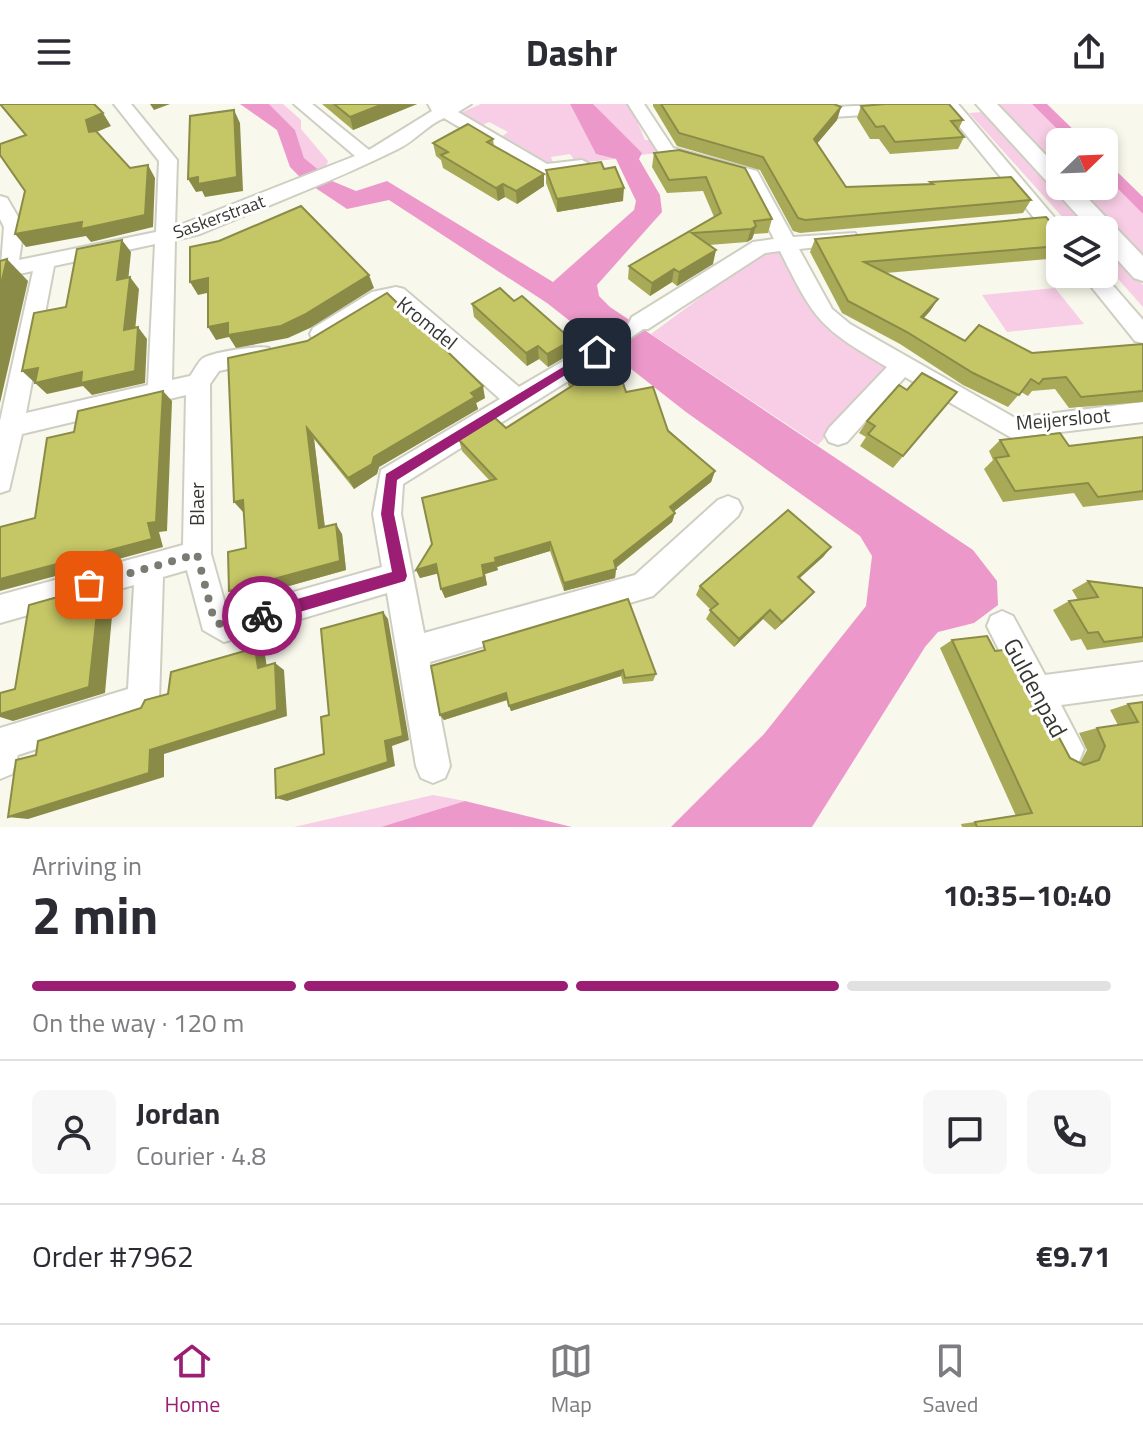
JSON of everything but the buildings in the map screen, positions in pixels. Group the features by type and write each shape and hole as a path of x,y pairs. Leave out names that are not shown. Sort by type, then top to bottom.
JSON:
{"street":[{"path":"122,104 168,160 160,391"},
{"path":"307,107 329,104"},
{"name":"Meijersloot","path":"636,104 667,152 751,175 814,298 831,322 1012,428 1143,412"},
{"path":"807,104 833,112 906,107"},
{"path":"947,104 1046,220"},
{"path":"986,104 1046,168"},
{"path":"307,107 367,157 397,143 421,122 447,106 544,170 597,163"},
{"name":"Saskerstraat","path":"3,270 193,230 367,157"},
{"path":"1076,200 1091,216"},
{"path":"0,202 14,227 3,270"},
{"path":"1018,223 1046,220"},
{"path":"433,766 387,514 390,478 519,401 760,247 863,236"},
{"path":"1118,245 1143,272"},
{"path":"0,482 45,261"},
{"path":"1103,288 1143,335"},
{"name":"Kromdel","path":"13,426 198,383 211,364 296,346 380,297 396,294 519,401"},
{"path":"838,435 903,364"},
{"name":"Blaer","path":"198,383 197,554 214,620 224,627 400,576"},
{"path":"412,652 643,586 728,508"},
{"path":"0,609 197,554"},
{"path":"0,762 4,743 143,700 149,568"},
{"name":"Guldenpad","path":"1002,626 1067,749"},
{"path":"1037,692 1143,678"}],"shaded area":[{"path":"240,104 269,104 295,130 304,158 332,181 356,191 387,181 553,282 634,210 636,201 616,159 596,154 570,104 593,104 642,153 639,159 660,195 662,212 597,285 599,296 610,307 973,550 997,581 998,605 974,623 938,632 925,647 812,827 671,827 764,734 866,606 872,556 860,536 686,412 547,303 389,200 347,209 302,179 290,167 277,130"},
{"path":"269,104 283,104 301,120 301,129 328,161 326,167 319,171 304,158 295,130"},
{"path":"481,104 570,104 596,154 616,159 576,163 570,154 551,157 554,166 549,165 500,138 508,132 489,122 478,127 458,114"},
{"path":"593,104 630,104 645,140 651,140 658,153 640,155"},
{"path":"999,104 1032,104 1056,128 1046,128 1046,154"},
{"path":"1032,104 1047,104 1072,128 1056,128"},
{"path":"983,112 1046,180 1046,199 969,113"},
{"path":"1118,173 1143,197 1143,214 1118,189"},
{"path":"1118,189 1143,214 1143,257 1118,231 1118,216 1104,216 1089,200 1118,200"},
{"path":"1047,200 1064,200 1079,216 1061,216"},
{"path":"785,252 816,316 830,330 892,364 818,445 651,334 758,255"},
{"path":"1118,258 1143,285 1143,307 1118,279"},
{"path":"1055,288 1084,324 1007,332 982,295"},
{"path":"433,795 465,801 381,827 294,827"},
{"path":"465,801 572,827 381,827"}],"way so far":[{"path":"89,585 197,554 214,620 224,627 262,616"}],"route":[{"path":"262,616 400,576 387,514 390,478 597,352"}]}
